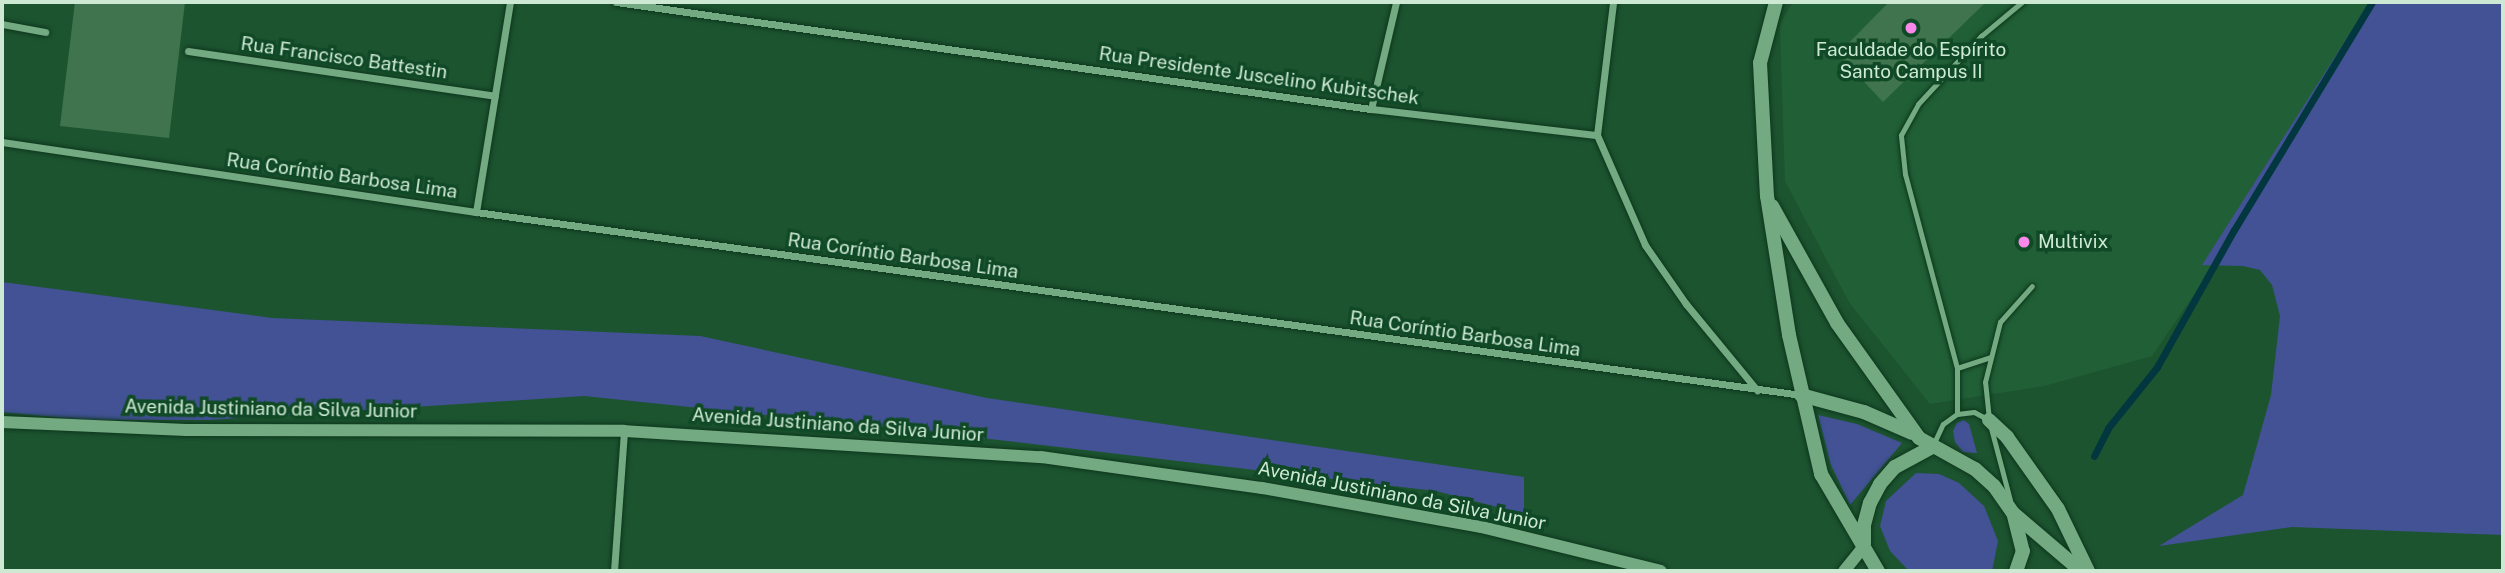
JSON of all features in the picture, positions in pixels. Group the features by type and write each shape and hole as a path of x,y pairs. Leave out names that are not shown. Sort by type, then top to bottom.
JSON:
{"main road":[{"path":"1776,2 1760,63 1767,196 1801,395 1821,474 1878,571"},
{"path":"1767,196 1837,323 1919,438"},
{"path":"1801,395 1897,424 1932,447 1975,469 1994,486 2013,513 2081,571"},
{"path":"1989,420 2007,437 2058,509 2088,571"},
{"path":"1864,546 1864,525 1870,503 1880,484 1895,467 1932,447"},
{"path":"2013,513 2023,551 2016,571"}],"street":[{"path":"476,212 510,2"},
{"name":"Rua Presidente Juscelino Kubitschek","path":"616,2 1371,109 1597,135"},
{"path":"1371,109 1396,2"},
{"path":"1613,2 1597,135 1645,245 1686,304 1758,390"},
{"path":"2,24 44,32"},
{"name":"Rua Francisco Battestin","path":"188,51 495,96"},
{"name":"Rua Coríntio Barbosa Lima","path":"2,142 476,212 1801,395"},
{"name":"Avenida Justiniano da Silva Junior","path":"2,422 186,430 624,431 1041,457 1262,488 1482,527 1661,571"},
{"path":"614,571 624,431"},
{"path":"1844,571 1864,546"}],"lane":[{"path":"1957,414 1957,368 1905,174 1902,135 1918,104 1981,36 2022,2"},
{"path":"2013,513 1989,420 1985,382 2000,322 2032,286"},
{"path":"1957,368 1991,357"},
{"path":"1932,447 1943,424 1957,414 1974,412 1989,420"}],"shaded area":[{"name":"Multivix","path":"1793,2 2394,2 2152,356 2044,386 1930,404 1849,302 1785,181 1780,24"},
{"path":"2370,2 2503,2 2503,535 2292,527 2159,546 2243,495 2271,395 2280,316 2272,285 2260,270 2243,266 2202,265"},
{"path":"2,282 272,318 700,336 987,398 1524,477 1524,514 1436,491 938,433 584,396 210,420 86,420 2,412"},
{"path":"1818,415 1857,424 1902,443 1850,505 1831,465"},
{"path":"1964,420 1969,424 1977,453 1963,452 1955,442 1953,431 1957,423"},
{"path":"1916,473 1939,474 1959,483 1984,506 1998,541 1992,571 1909,571 1890,551 1880,526 1886,501"}],"building":[{"path":"75,2 185,2 169,138 60,126"},
{"name":"Faculdade do Espírito Santo Campus II","path":"1889,2 1986,2 1883,102 1838,54"}],"waterway":[{"path":"2094,456 2108,428 2157,367 2234,230 2372,2"}],"place":[{"name":"Faculdade do Espírito Santo Campus II","path":"1911,28"},
{"name":"Multivix","path":"2024,242"}]}
